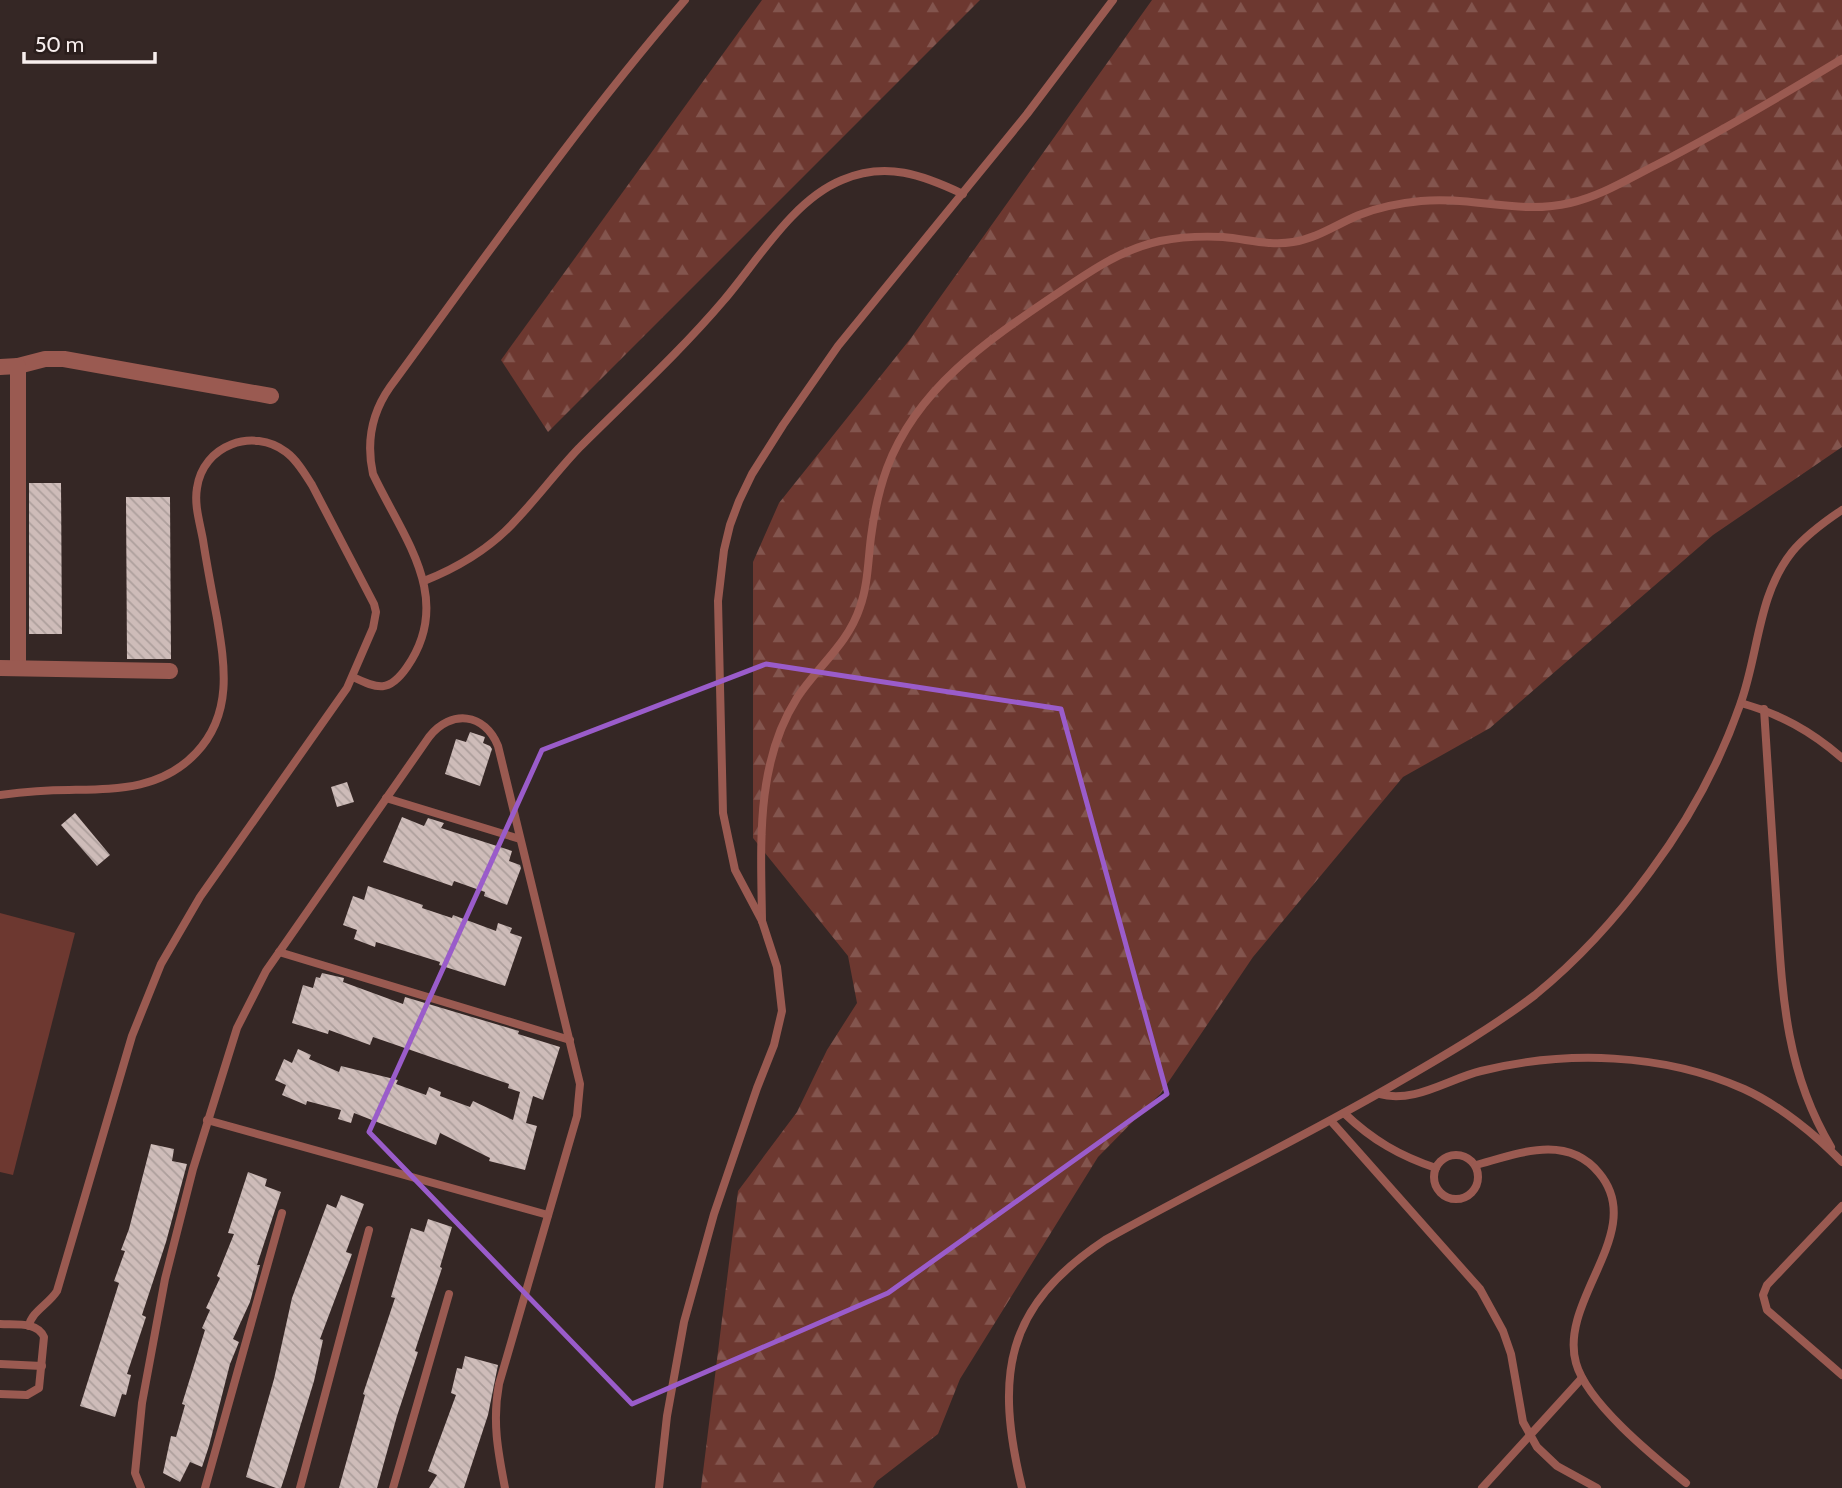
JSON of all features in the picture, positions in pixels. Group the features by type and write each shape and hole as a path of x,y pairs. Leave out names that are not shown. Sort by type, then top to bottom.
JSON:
{"street":[{"path":"0,367 46,359 64,359 271,396"},
{"path":"18,366 18,668"},
{"path":"0,668 170,671"}],"lane":[{"path":"353,677 380,687 395,682 401,676 414,657 425,631 428,599 420,567 373,474 370,434 376,409 543,178 625,70 685,0"},
{"path":"659,1488 667,1416 684,1322 727,1176 779,1028 782,1011 780,982 762,920 735,870 723,813 718,601 719,576 730,525 752,474 810,385 870,305 964,194 1027,114 1113,0"},
{"path":"762,920 764,797 774,746 796,699 846,637 859,612 866,585 877,502 908,424 923,404 981,346 1105,261 1156,242 1202,237 1265,243 1298,241 1327,232 1358,216 1396,204 1416,201 1458,200 1534,208 1590,197 1686,150 1842,58"},
{"path":"424,582 464,562 517,520 574,453 714,312 794,214 814,195 858,174 887,169 913,173 964,194"},
{"path":"0,795 136,787 174,771 196,753 206,741 220,714 225,682 221,641 196,496 197,484 213,455 232,443 265,443 286,452 312,485 371,597 376,612 375,620 353,677 200,897 161,964 132,1036 57,1291 46,1306 33,1315 29,1326"},
{"path":"1021,1488 1011,1433 1008,1372 1024,1324 1044,1293 1070,1264 1105,1240 1331,1121 1479,1034 1535,994 1597,936 1650,873 1688,817 1714,770 1741,703 1765,605 1784,563 1805,538 1842,510"},
{"path":"1741,703 1764,709 1806,730 1842,758"},
{"path":"1764,709 1786,1027 1800,1081 1822,1132 1839,1159"},
{"path":"141,1488 136,1479 135,1467 142,1403 153,1341 180,1218 207,1119 237,1028 255,990 279,953 435,730 450,720 467,718 490,731 498,746 580,1084 580,1105 495,1404 496,1443 505,1488"},
{"path":"386,798 520,839"},
{"path":"279,953 570,1040"},
{"path":"1379,1094 1389,1097 1411,1096 1478,1072 1542,1060 1606,1059 1655,1063 1702,1074 1746,1090 1789,1117 1839,1159"},
{"path":"1344,1113 1377,1141 1405,1157 1436,1168"},
{"path":"207,1119 548,1215"},
{"path":"1331,1121 1480,1289 1503,1331 1511,1354 1519,1408 1529,1436 1557,1466 1597,1488"},
{"path":"1476,1166 1531,1151 1554,1149 1576,1155 1603,1177 1614,1210 1611,1233 1573,1332 1574,1354 1582,1378 1616,1419 1686,1483"},
{"path":"1465,1156 1476,1166 1476,1187 1472,1193 1458,1199 1443,1195 1435,1182 1436,1168 1445,1157 1465,1156"},
{"path":"1842,1206 1768,1285 1763,1300 1771,1314 1842,1375"},
{"path":"205,1488 282,1213"},
{"path":"300,1488 369,1230"},
{"path":"393,1488 449,1294"},
{"path":"0,1324 37,1327 43,1333 41,1384 36,1392 27,1395 0,1394"},
{"path":"0,1364 42,1366"},
{"path":"1482,1488 1582,1378"}],"highlighted area":[{"path":"766,664 1061,709 1167,1094 888,1293 632,1404 369,1132 542,750"}],"green space":[{"path":"762,0 980,0 548,432 501,360"},
{"path":"1152,0 1842,0 1842,447 1713,535 1490,728 1403,777 1253,957 1161,1093 1098,1157 960,1379 938,1434 877,1481 873,1488 701,1488 738,1191 797,1112 827,1050 857,1003 848,956 753,838 753,562 779,503 911,338"},
{"path":"0,913 75,933 13,1175 0,1172"}],"building":[{"path":"29,483 61,483 62,634 29,634"},
{"path":"126,497 170,497 171,659 127,659"},
{"path":"470,732 485,737 483,743 492,749 480,786 445,774 456,739 466,742"},
{"path":"347,782 354,802 337,807 331,787"},
{"path":"75,813 110,855 97,866 61,825"},
{"path":"402,817 424,826 428,818 444,823 441,828 512,851 509,861 521,868 507,905 484,896 485,892 454,881 452,886 383,862"},
{"path":"368,886 423,905 422,908 452,918 453,915 496,931 498,923 512,928 510,933 522,937 505,986 376,942 375,947 354,939 357,930 343,925 353,896 364,900"},
{"path":"322,973 344,978 343,982 403,1004 405,997 519,1031 518,1034 560,1047 543,1100 533,1096 526,1123 537,1126 525,1170 489,1161 490,1158 440,1133 436,1145 354,1113 351,1123 338,1119 341,1110 307,1101 306,1105 282,1095 286,1085 275,1080 284,1059 292,1063 298,1049 311,1055 309,1059 339,1072 341,1066 398,1080 396,1084 426,1095 429,1087 441,1092 440,1096 470,1107 473,1101 513,1120 520,1092 508,1088 509,1084 373,1037 370,1045 329,1030 328,1034 292,1023 303,985 313,988 316,977 320,978"},
{"path":"151,1144 174,1149 172,1161 187,1164 166,1242 142,1315 146,1317 127,1374 131,1375 126,1395 122,1394 115,1417 80,1406 119,1283 114,1281 125,1251 121,1250"},
{"path":"248,1172 267,1179 265,1186 281,1192 257,1265 260,1265 250,1302 233,1339 239,1342 230,1364 202,1467 190,1462 180,1482 163,1473 171,1436 176,1437 185,1405 182,1404 205,1330 202,1328 210,1310 206,1308 220,1278 217,1276 234,1234 228,1233"},
{"path":"341,1195 364,1204 346,1252 352,1254 320,1339 323,1340 314,1381 286,1473 281,1488 276,1488 246,1477 274,1379 292,1298 327,1204 336,1208"},
{"path":"428,1219 452,1227 377,1488 339,1488 365,1395 363,1394 395,1298 391,1297 411,1228 424,1232"},
{"path":"465,1356 498,1365 488,1415 464,1488 429,1488 437,1475 428,1471 456,1395 451,1393 457,1368 462,1369"}]}
